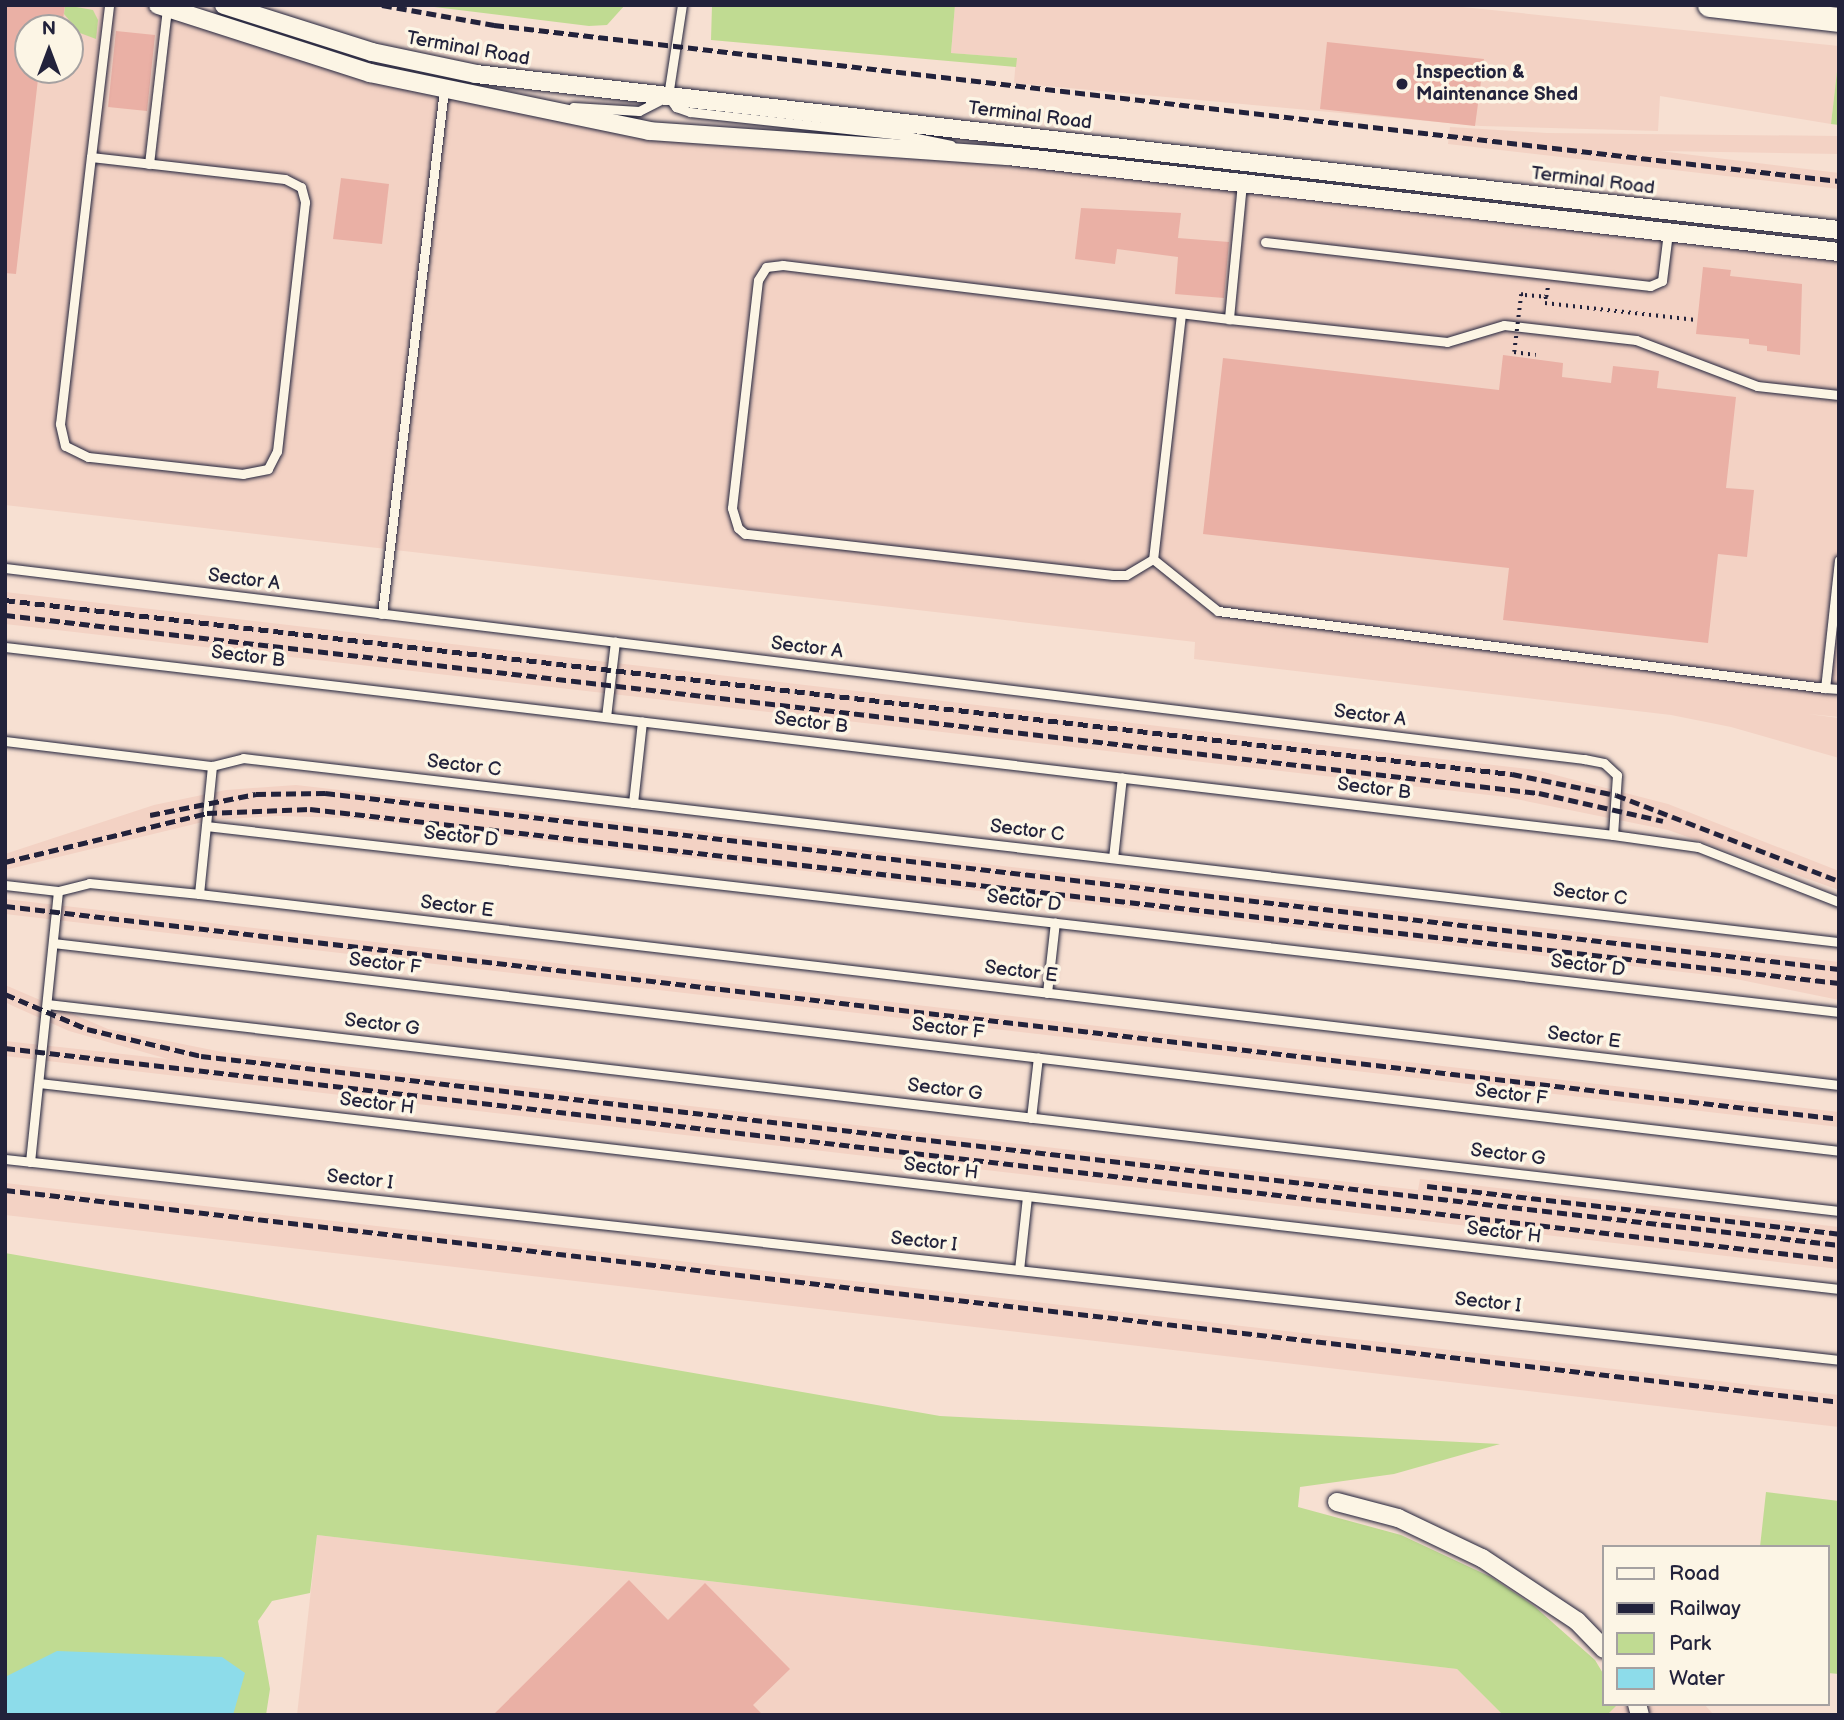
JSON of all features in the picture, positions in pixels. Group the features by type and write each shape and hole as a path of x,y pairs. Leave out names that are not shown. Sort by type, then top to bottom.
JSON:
{"main road":[{"path":"1710,5 1839,20"}],"street":[{"name":"Terminal Road","path":"224,5 430,66 668,96 1839,230"},
{"path":"163,7 338,64 444,89 520,101 649,131 1007,156 1839,252"},
{"path":"1337,1502 1398,1518 1506,1572 1577,1621 1602,1647"}],"lane":[{"path":"91,157 285,179 295,182 304,194 277,451 268,469 258,474 88,457 65,446 60,424 91,157 109,5"},
{"path":"520,101 628,112 654,107 668,96 682,5"},
{"path":"149,164 163,7"},
{"path":"383,614 444,89"},
{"path":"668,96 676,107 690,111 902,135 1007,156"},
{"path":"1229,318 1242,183"},
{"path":"1265,242 1650,286 1662,281 1668,232"},
{"path":"1153,559 1126,575 1113,575 745,534 738,528 732,508 758,279 766,267 783,265 1181,314 1447,342 1504,325 1636,340 1757,386 1839,395"},
{"path":"1153,559 1181,314"},
{"path":"1153,559 1205,602 1237,615 1839,690"},
{"path":"1825,688 1839,560"},
{"name":"Sector A","path":"5,568 1604,763 1617,775 1613,835"},
{"path":"606,717 615,642"},
{"name":"Sector B","path":"5,647 1698,846 1839,902"},
{"path":"633,803 642,721"},
{"name":"Sector C","path":"5,741 212,766 243,758 1839,942"},
{"path":"198,894 212,766"},
{"path":"1113,858 1122,777"},
{"name":"Sector D","path":"206,826 1839,1012"},
{"name":"Sector E","path":"5,885 58,891 89,883 198,894 1839,1085"},
{"path":"30,1162 58,891"},
{"path":"1047,993 1055,922"},
{"name":"Sector F","path":"53,943 1839,1151"},
{"name":"Sector G","path":"47,1004 1839,1211"},
{"path":"1031,1118 1038,1058"},
{"name":"Sector H","path":"39,1083 1839,1289"},
{"name":"Sector I","path":"5,1159 1839,1360"},
{"path":"1019,1270 1027,1196"}],"path":[{"path":"1536,355 1514,352 1521,295 1540,297"},
{"path":"1546,298 1545,303 1696,320"}],"shaded area":[{"path":"5,5 173,5 224,32 662,140 1015,165 1839,259 1839,717 1808,714 1839,718 1839,758 1731,727 1671,715 1194,659 1195,642 5,505"},
{"path":"955,5 1443,5 1839,46 1839,54 1831,124 1660,96 1658,131 1481,126 1014,83 1016,58 951,53"},
{"path":"1450,127 1547,133 1839,136 1839,154 1660,151 1839,173 1839,189 1448,144"},
{"path":"5,592 1536,770 1668,804 1839,871 1839,890 1668,830 1506,797 5,624"},
{"path":"296,785 1839,962 1839,1000 1726,977 346,818 277,816 211,820 5,870 5,854 154,805 226,790"},
{"path":"5,899 1839,1112 1839,1127 5,914"},
{"path":"5,985 108,1029 222,1052 1418,1190 1420,1179 1839,1227 1839,1269 5,1056 5,1041 168,1059 69,1031 13,1006 5,1002"},
{"path":"5,1183 1839,1395 1839,1427 5,1215"},
{"path":"317,1535 1457,1669 1503,1715 297,1715"},
{"path":"1616,1706 1706,1706 1714,1715 1607,1715"}],"green space":[{"path":"65,5 93,10 98,20 96,39 84,34 84,14 64,14"},
{"path":"418,5 625,5 607,25 589,26"},
{"path":"712,5 955,5 951,53 1017,58 1016,67 711,40"},
{"path":"1839,54 1839,125 1831,124"},
{"path":"5,1253 940,1416 1500,1444 1394,1474 1300,1487 1298,1507 1401,1535 1491,1577 1534,1606 1595,1660 1602,1672 1602,1706 1616,1706 1607,1715 1503,1715 1457,1669 317,1535 310,1593 272,1601 258,1621 270,1689 266,1715 5,1715"},
{"path":"1766,1492 1839,1501 1839,1674 1830,1673 1830,1545 1760,1545"}],"water":[{"path":"57,1651 222,1657 245,1673 233,1715 5,1715 5,1677"}],"building":[{"path":"5,5 65,5 64,14 14,14 14,84 37,84 16,274 5,273"},
{"path":"116,31 155,35 147,111 108,107"},
{"name":"Inspection & Maintenance Shed","path":"1327,42 1484,59 1475,126 1320,109"},
{"path":"341,178 389,184 382,244 333,239"},
{"path":"1081,208 1181,213 1178,238 1229,242 1224,298 1175,294 1178,257 1117,249 1115,264 1075,259"},
{"path":"1703,267 1731,270 1730,276 1802,284 1800,355 1767,351 1767,346 1749,344 1749,339 1696,334"},
{"path":"1503,355 1563,363 1562,377 1611,383 1613,366 1659,371 1657,388 1736,397 1726,488 1754,490 1747,557 1718,554 1708,643 1503,620 1509,568 1203,534 1223,358 1499,390"},
{"path":"629,1580 668,1620 705,1583 790,1669 753,1705 763,1715 493,1715"}],"railway":[{"path":"382,5 494,25 1839,181"},
{"path":"5,600 1512,774 1616,795 1839,881"},
{"path":"5,615 1539,793 1663,821"},
{"path":"150,815 256,794 325,793 1839,969"},
{"path":"5,862 207,813 310,809 1839,983"},
{"path":"5,906 1839,1119"},
{"path":"5,994 87,1029 201,1056 1839,1245"},
{"path":"5,1048 1839,1260"},
{"path":"1427,1186 1839,1234"},
{"path":"5,1190 1839,1402"}],"place":[{"name":"Inspection & Maintenance Shed","path":"1402,84"}]}
